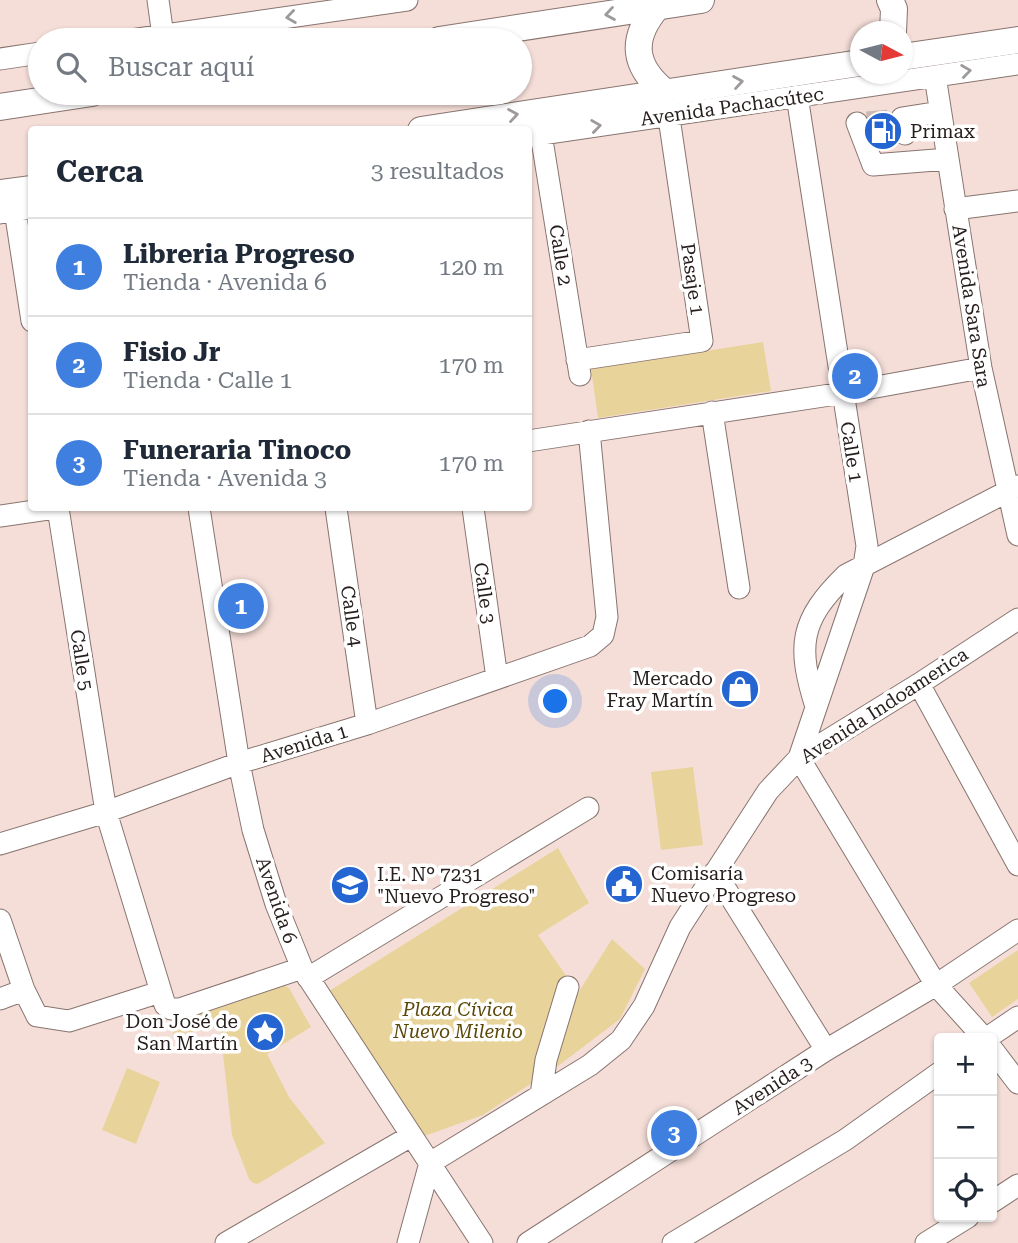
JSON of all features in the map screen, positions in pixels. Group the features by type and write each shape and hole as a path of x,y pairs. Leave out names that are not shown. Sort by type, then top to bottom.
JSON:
{"main road":[{"path":"518,28 701,0"},
{"path":"890,0 894,9 893,21"},
{"path":"657,7 644,23 638,43 640,63 667,104"},
{"name":"Avenida Pachacútec","path":"913,66 1018,40"},
{"name":"Avenida Pachacútec","path":"459,126 667,104 850,65"},
{"path":"0,107 28,103"},
{"path":"12,206 28,192"}],"street":[{"path":"158,0 162,28"},
{"path":"217,28 407,0"},
{"path":"0,59 28,55"},
{"name":"Avenida Pachacútec","path":"913,70 935,76 1018,64"},
{"name":"Avenida Sara Sara","path":"935,76 981,368 1012,489 1018,535"},
{"name":"Avenida Pachacútec","path":"535,135 667,104 797,96 838,90 857,84"},
{"path":"904,84 899,124 940,112"},
{"path":"838,90 862,122 873,164 909,159 948,159"},
{"name":"Calle 1","path":"797,96 867,546 864,566 799,758"},
{"name":"Pasaje 1","path":"579,368 702,341 667,104"},
{"name":"Calle 2","path":"535,135 579,368"},
{"path":"956,209 1018,201"},
{"path":"12,206 28,298"},
{"path":"532,440 843,393 981,368"},
{"path":"712,412 739,589"},
{"name":"Avenida 1","path":"0,844 106,812 239,763 367,724 590,646 603,635 607,617 589,431"},
{"path":"816,707 804,661 804,639 811,618 826,594 846,575 1012,489"},
{"path":"0,516 36,511"},
{"name":"Calle 5","path":"57,511 106,812 160,992"},
{"name":"Avenida 6","path":"199,511 239,763 253,830 275,904 305,973 482,1243"},
{"name":"Calle 4","path":"336,511 367,724"},
{"name":"Calle 3","path":"473,511 497,678"},
{"name":"Avenida Indoamerica","path":"430,1163 590,1065 621,1040 644,1006 680,927 768,791 799,758 1018,619"},
{"path":"919,684 1018,865"},
{"path":"799,758 936,985 981,1033"},
{"path":"0,920 24,990 37,1016 69,1021 160,992 165,1005 180,1009 305,973 588,808"},
{"path":"715,872 826,1050"},
{"name":"Avenida 3","path":"528,1243 826,1050 936,985 1018,930"},
{"path":"541,1095 546,1060 568,987"},
{"path":"0,999 24,990"},
{"path":"994,1033 1018,1017"},
{"path":"997,1056 1018,1083"},
{"path":"673,1243 845,1140 934,1077"},
{"path":"226,1243 411,1136"},
{"path":"408,1243 430,1163"},
{"path":"997,1199 1018,1185"},
{"path":"926,1243 960,1222"}],"green space":[{"path":"763,342 771,391 598,418 591,369"},
{"path":"693,767 703,845 661,850 651,772"},
{"name":"Plaza Cívica Nuevo Milenio","path":"558,848 589,903 538,935 578,993 612,939 645,969 620,1019 558,1066 483,1115 419,1138 326,993"},
{"path":"1018,950 1018,999 992,1017 969,983"},
{"path":"284,985 289,988 311,1027 267,1054 289,1097 325,1143 258,1184 249,1179 232,1135 220,1027 173,1035 173,1021 179,1014"},
{"path":"127,1068 160,1082 136,1144 102,1130"}],"tunnel":[{"path":"867,122 891,120"}],"place":[{"name":"Primax","path":"883,131"},
{"name":"Fisio Jr","path":"855,376"},
{"name":"Libreria Progreso","path":"241,606"},
{"name":"Mercado Fray Martín","path":"740,689"},
{"name":"Comisaría Nuevo Progreso","path":"624,884"},
{"name":"I.E. N° 7231 \"Nuevo Progreso\"","path":"350,885"},
{"name":"Don José de San Martín","path":"265,1032"},
{"name":"Funeraria Tinoco","path":"674,1133"}]}
